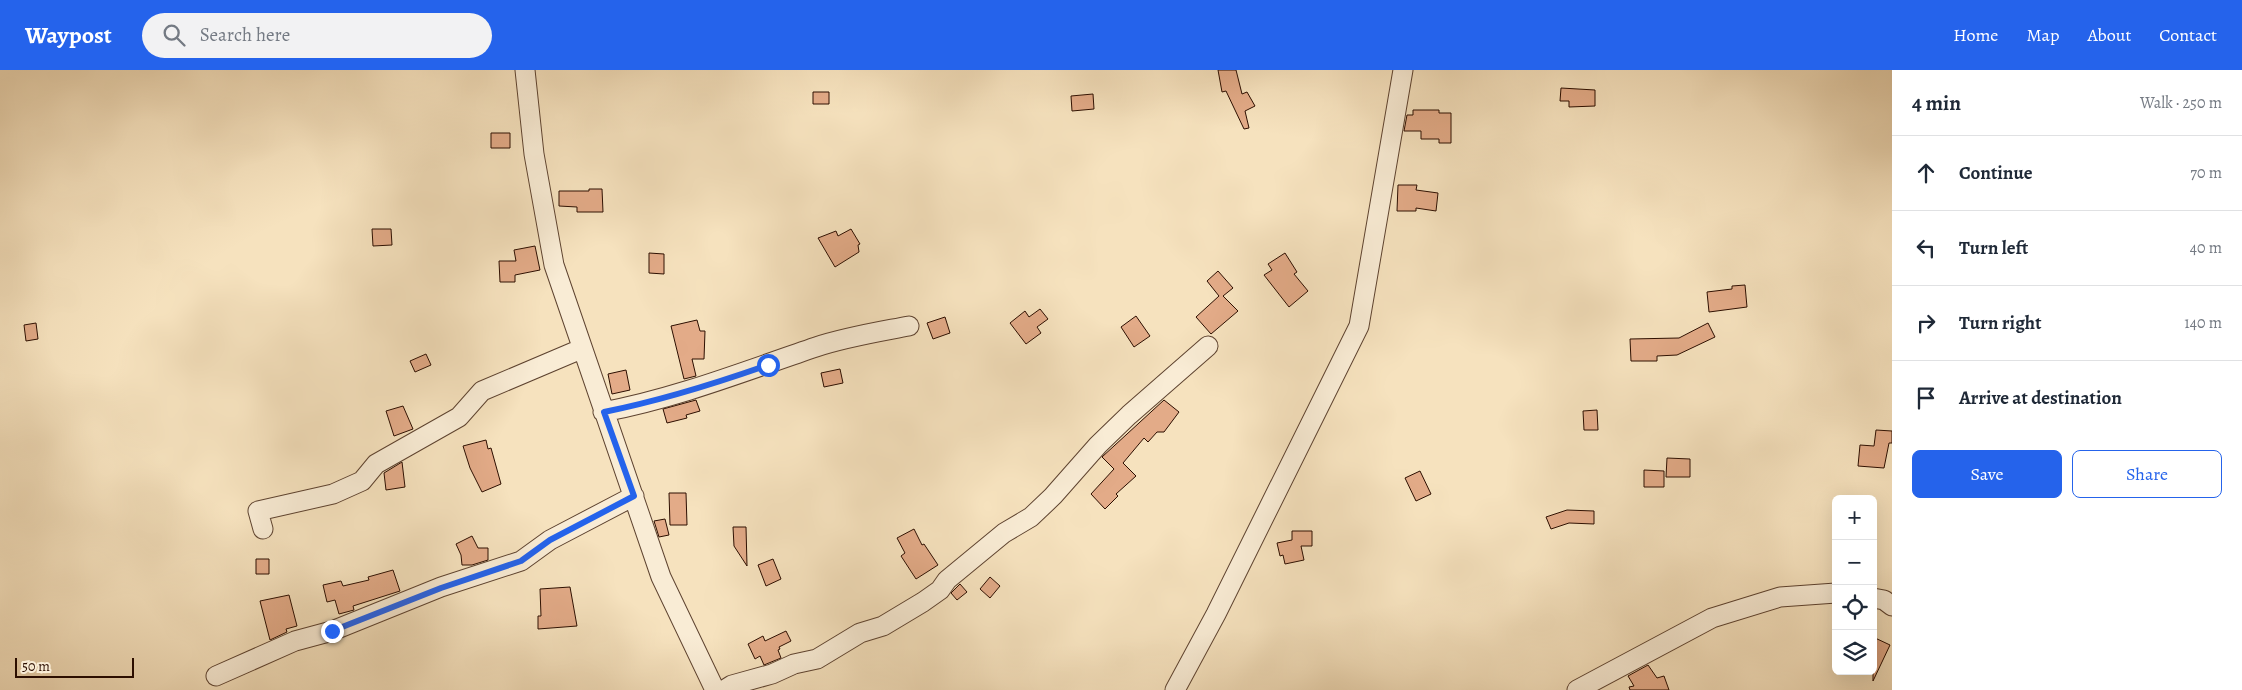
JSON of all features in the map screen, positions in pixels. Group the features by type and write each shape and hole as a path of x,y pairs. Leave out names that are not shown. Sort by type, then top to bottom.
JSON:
{"street":[{"path":"526,70 534,154 554,265 661,577 715,690"},
{"path":"1175,690 1216,614 1359,326 1403,70"},
{"path":"604,412 638,405 718,382 817,347 909,326"},
{"path":"724,690 732,685 772,674 794,664 817,659 860,633 883,626 940,590 947,580 1004,533 1031,517 1053,496 1098,445 1129,415 1208,346"},
{"path":"263,528 258,511 333,494 362,481 376,464 459,417 482,391 581,348"},
{"path":"216,676 295,641 332,631 441,588 521,561 550,540 634,496"},
{"path":"1577,690 1712,618 1780,598 1832,593"},
{"path":"1877,599 1884,600 1892,606"}],"building":[{"path":"1218,70 1236,70 1242,94 1247,92 1255,106 1245,111 1249,128 1244,129 1226,91 1222,92"},
{"path":"1561,88 1595,90 1595,106 1569,107 1569,101 1560,101"},
{"path":"813,92 829,92 829,104 813,104"},
{"path":"1093,94 1094,109 1072,111 1071,96"},
{"path":"1413,110 1439,110 1439,113 1451,113 1451,143 1439,143 1439,139 1421,139 1421,131 1404,131 1407,115 1413,115"},
{"path":"491,133 510,133 510,148 491,148"},
{"path":"1398,185 1417,185 1416,190 1438,193 1436,211 1416,208 1416,211 1397,211"},
{"path":"589,189 602,189 603,212 577,212 577,207 559,206 559,191 589,191"},
{"path":"372,229 391,229 392,245 373,246"},
{"path":"851,229 860,244 858,245 859,252 835,267 818,238 836,231 838,236"},
{"path":"535,246 540,270 515,275 515,282 500,282 499,261 516,261 514,250"},
{"path":"649,253 664,254 664,274 649,273"},
{"path":"1285,253 1297,272 1294,274 1308,291 1289,307 1264,275 1272,270 1268,264"},
{"path":"1218,271 1233,288 1223,296 1238,311 1211,334 1196,317 1219,296 1207,281"},
{"path":"1745,285 1747,307 1709,312 1707,292 1732,289 1732,286"},
{"path":"1040,309 1048,319 1037,327 1041,333 1026,344 1010,323 1025,311 1029,317"},
{"path":"1136,316 1150,336 1134,347 1121,327"},
{"path":"945,317 950,333 933,339 927,323"},
{"path":"697,320 700,331 705,331 704,359 692,359 696,376 684,379 671,326"},
{"path":"36,323 38,339 26,341 24,325"},
{"path":"1708,323 1715,337 1677,355 1657,356 1657,361 1631,361 1630,339 1679,338"},
{"path":"426,354 431,365 415,372 410,361"},
{"path":"840,369 843,383 824,387 821,373"},
{"path":"626,370 630,390 612,394 608,374"},
{"path":"696,400 700,411 686,415 687,418 667,423 663,409"},
{"path":"1164,400 1179,412 1164,432 1157,432 1148,442 1144,438 1123,463 1136,476 1116,494 1118,496 1105,509 1091,494 1114,469 1102,457"},
{"path":"403,406 413,429 394,436 386,411"},
{"path":"1597,410 1598,430 1584,430 1583,411"},
{"path":"1876,430 1892,431 1892,443 1889,443 1884,468 1858,466 1860,445 1874,446"},
{"path":"486,440 488,449 491,448 501,484 482,492 470,468 463,446"},
{"path":"1667,458 1690,459 1690,477 1666,477"},
{"path":"402,462 405,487 386,490 384,473"},
{"path":"1644,470 1664,471 1664,487 1644,487"},
{"path":"1420,471 1431,494 1416,501 1405,478"},
{"path":"669,493 686,493 687,525 670,525"},
{"path":"1567,510 1594,511 1594,524 1569,523 1551,529 1546,517"},
{"path":"665,519 669,535 659,537 654,521"},
{"path":"733,527 746,527 747,566 734,546"},
{"path":"914,529 922,545 924,544 938,565 916,579 901,556 905,553 897,538"},
{"path":"1292,531 1312,531 1312,546 1301,546 1304,560 1285,564 1283,555 1280,556 1277,543 1292,540"},
{"path":"472,536 478,548 488,548 488,560 472,565 462,565 461,555 456,544"},
{"path":"256,559 269,559 269,574 256,574"},
{"path":"773,559 781,579 766,586 758,565"},
{"path":"393,570 400,591 353,606 354,610 339,614 335,600 327,602 323,585 341,581 343,586 369,580 368,577"},
{"path":"990,577 1000,586 990,598 980,589"},
{"path":"960,584 967,592 957,600 951,593"},
{"path":"570,587 577,626 538,629 538,616 541,616 540,589"},
{"path":"289,595 297,626 286,629 287,632 270,640 260,601"},
{"path":"786,631 791,641 779,647 780,649 778,650 781,658 764,665 760,656 755,659 748,644 763,636 765,641"},
{"path":"1877,639 1890,645 1877,673"},
{"path":"1648,665 1657,678 1664,676 1669,690 1630,690 1629,687 1634,686 1628,676"}],"route":[{"path":"332,631 441,588 521,561 550,540 634,496 604,412 638,405 718,382 768,365"}]}
